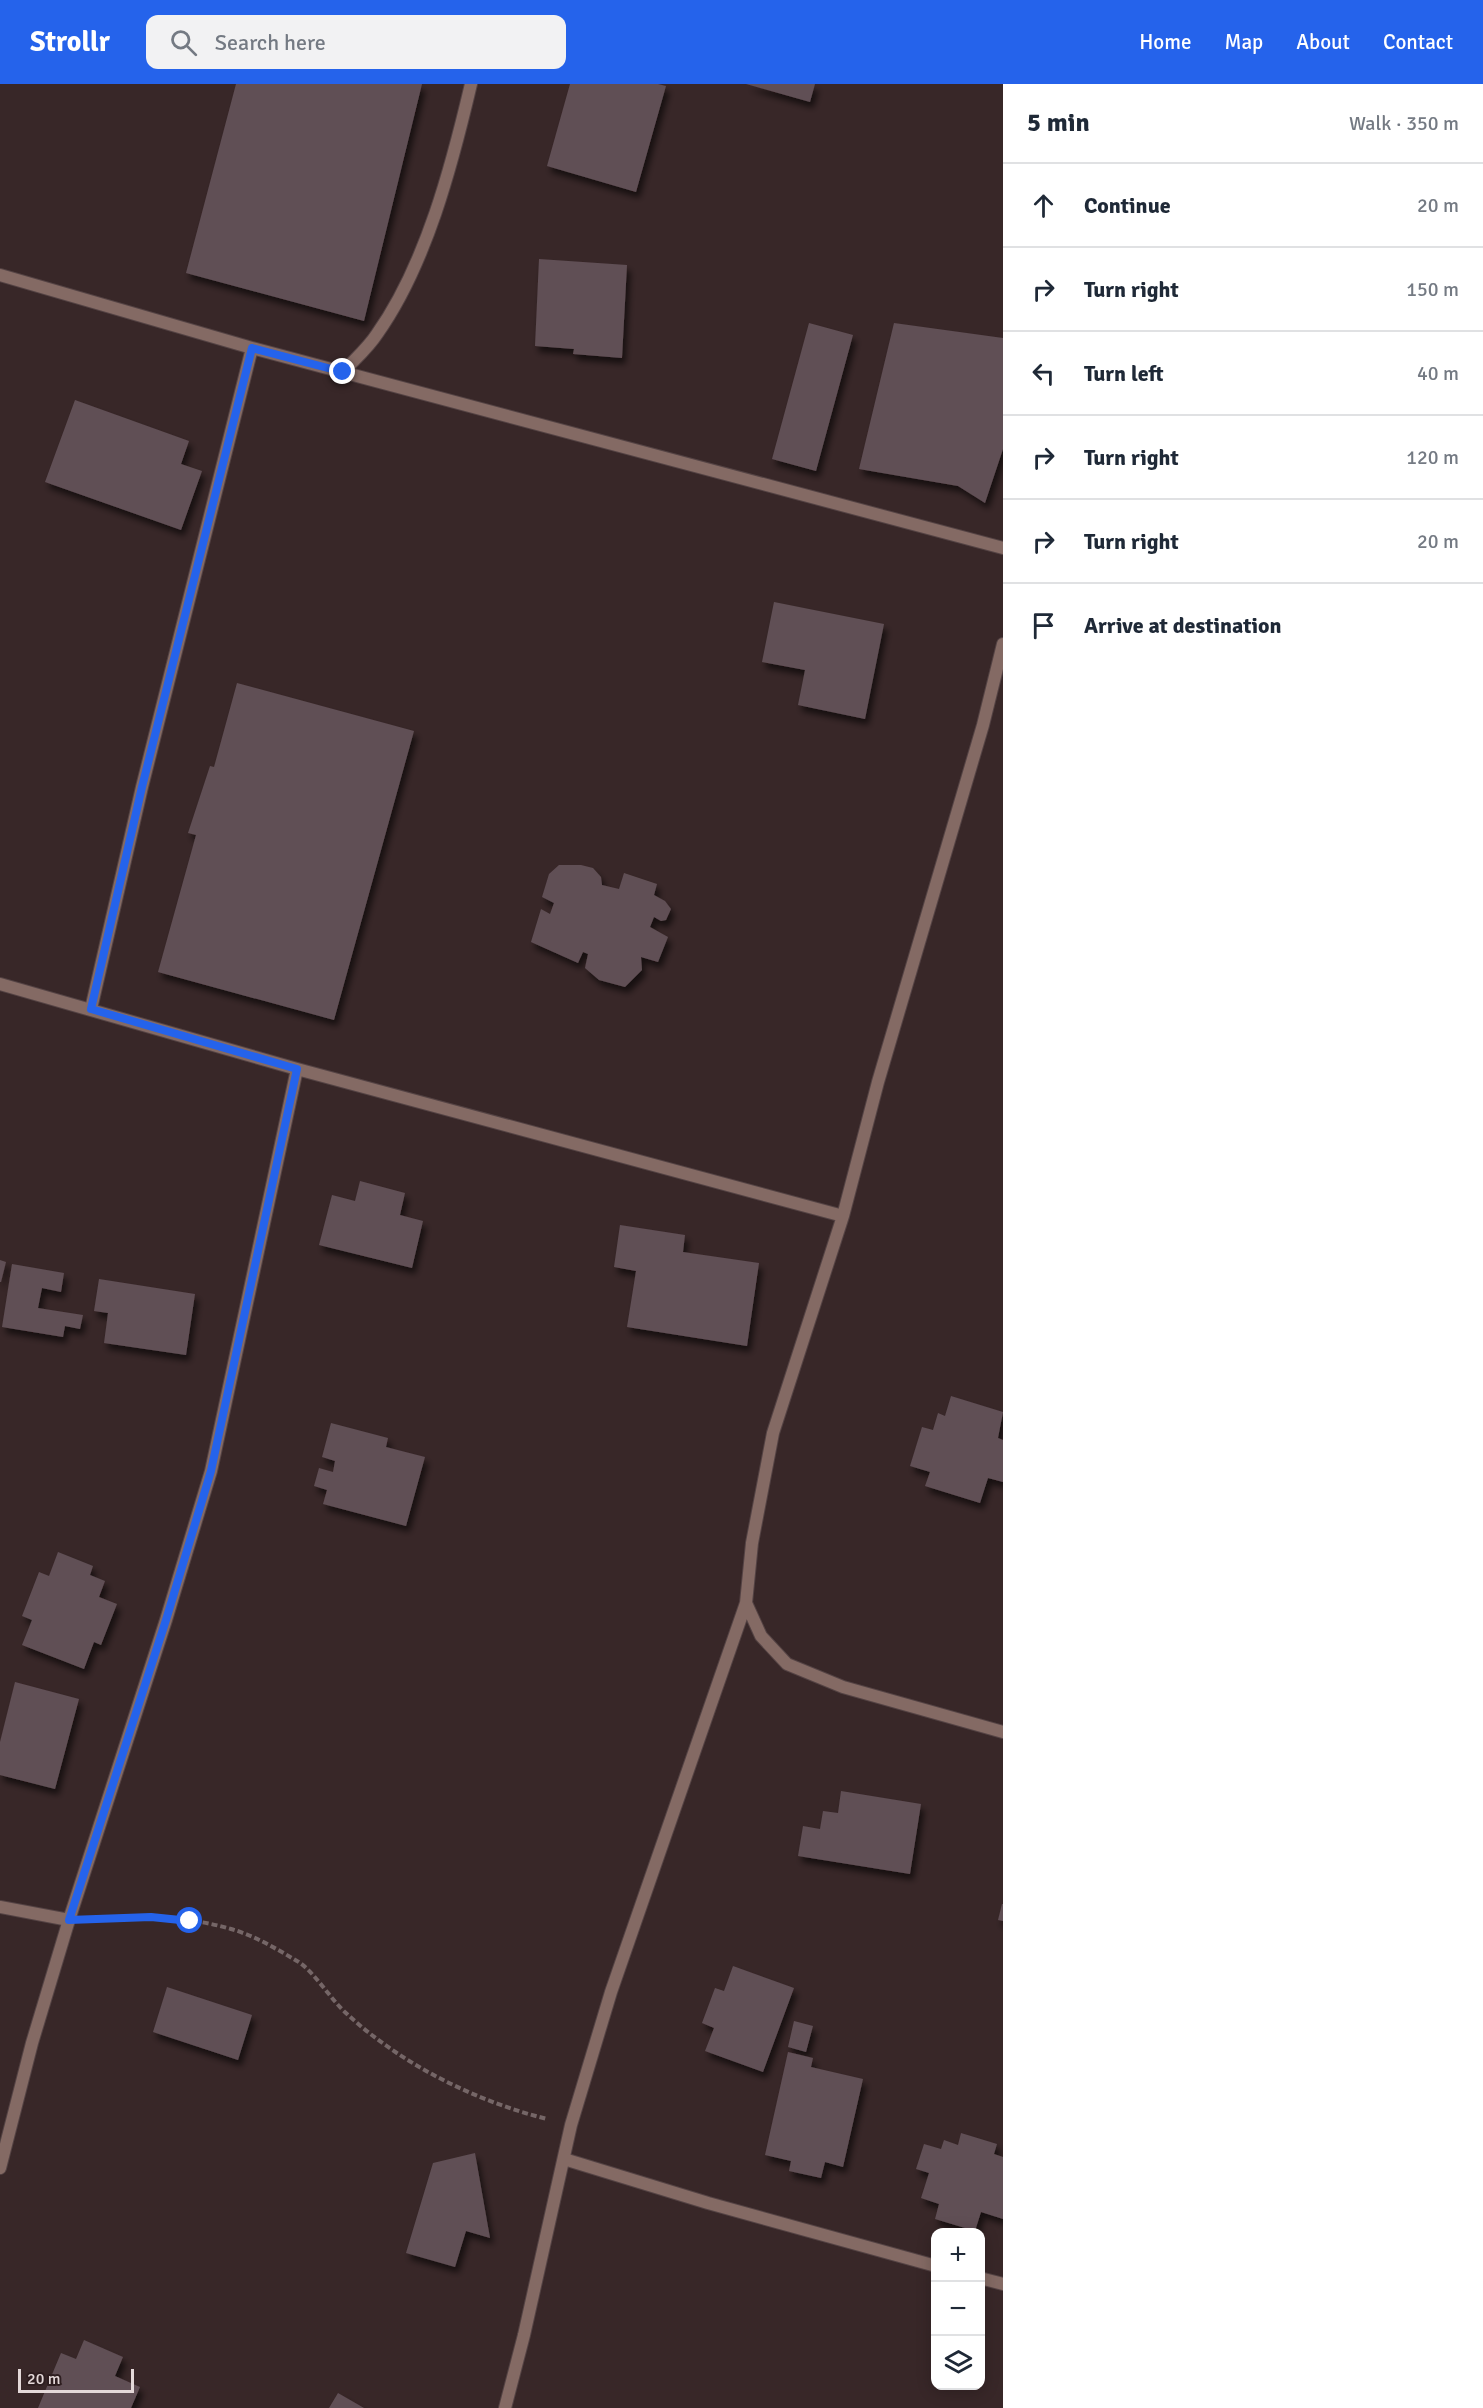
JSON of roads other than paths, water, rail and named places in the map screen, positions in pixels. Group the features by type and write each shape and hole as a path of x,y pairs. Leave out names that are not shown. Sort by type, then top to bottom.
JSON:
{"street":[{"path":"343,372 377,335 406,287 436,210 471,84"},
{"path":"0,275 252,348 1003,548"},
{"path":"91,1009 145,775 252,348"},
{"path":"505,2408 571,2125 632,1928 746,1603 752,1543 774,1433 843,1216 878,1082 983,724 1003,644"},
{"path":"0,984 297,1069 843,1216"},
{"path":"0,2168 32,2043 69,1920 166,1620 211,1471 297,1069"},
{"path":"746,1603 761,1636 786,1664 843,1687 1003,1732"},
{"path":"0,1907 69,1920"},
{"path":"564,2158 708,2203 931,2265"},
{"path":"985,2279 1003,2284"}]}
